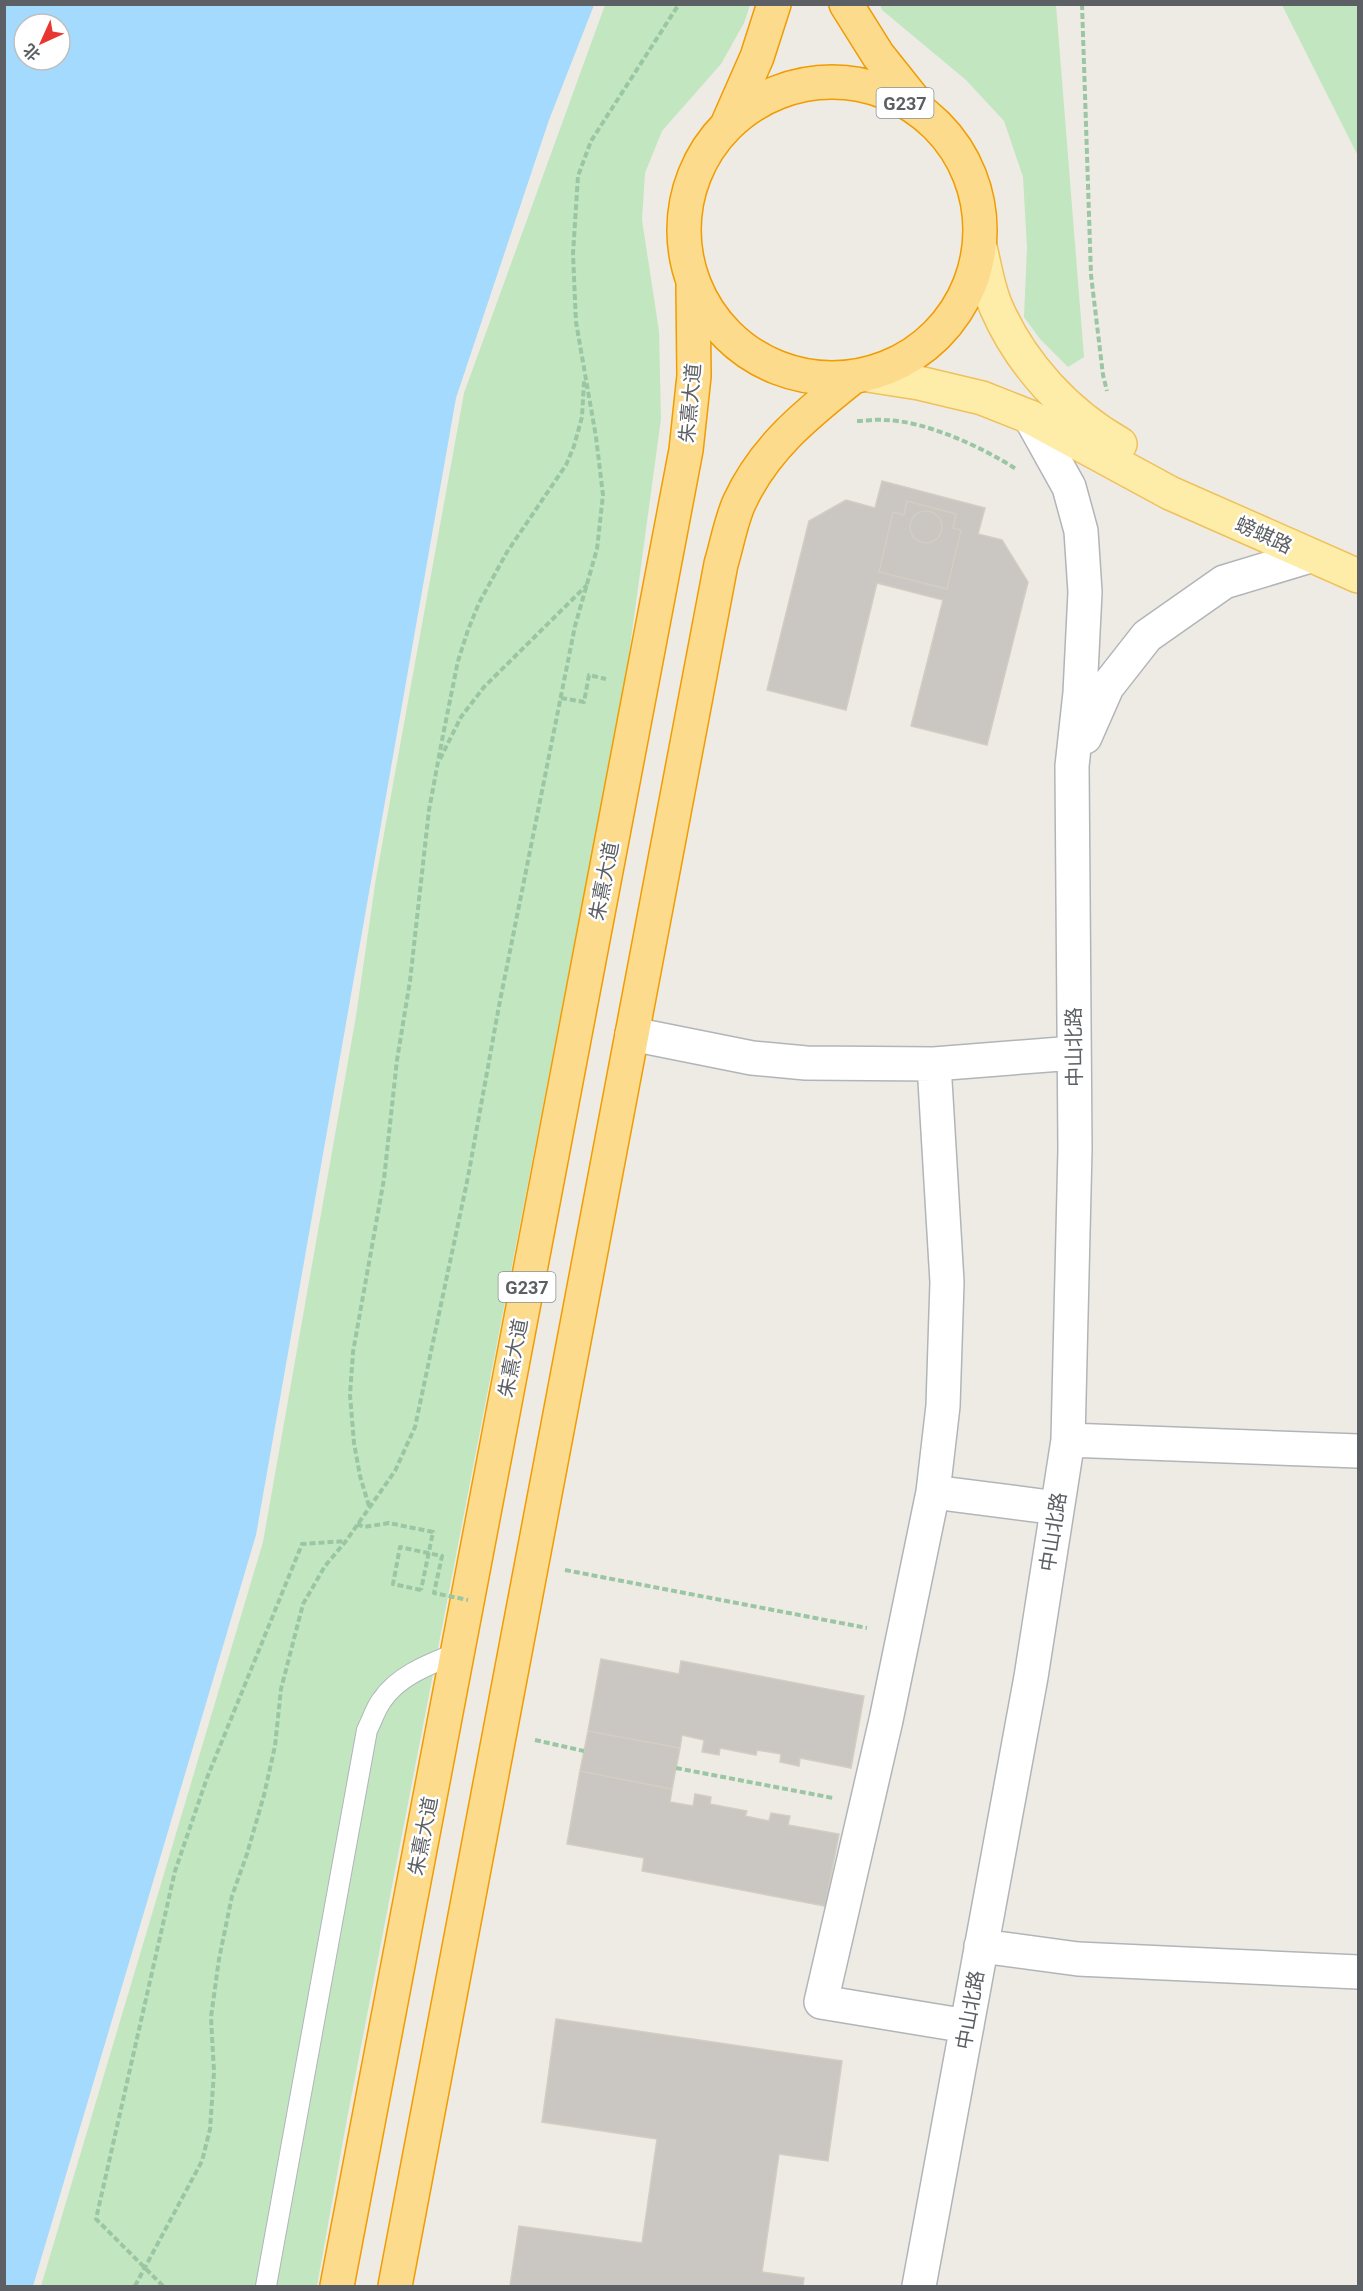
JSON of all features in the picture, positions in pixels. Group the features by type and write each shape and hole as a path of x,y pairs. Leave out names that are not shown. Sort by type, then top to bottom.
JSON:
{"highway":[{"name":"G237","path":"728,124 757,57 774,4"},
{"name":"G237","path":"395,2286 721,564 739,504 763,461 802,418 860,376 902,362 932,341 955,314 972,282 980,246 979,209 969,174 951,142 878,55 846,4"},
{"name":"G237","path":"860,376 804,376 758,359 719,328 693,286 684,243 686,200 701,158 728,124 763,98 803,84 846,82 888,93 926,115"},
{"name":"朱熹大道","path":"337,2286 686,450 694,375 693,286"}],"main road":[{"path":"980,246 996,308 1030,368 1093,428 1173,485"},
{"path":"860,376 919,383 982,398 1030,417 1173,485 1359,559"},
{"name":"螃蜞路","path":"1173,485 1310,556 1359,576"}],"street":[{"name":"中山北路","path":"919,2286 1031,1677 1068,1440 1075,1149 1072,766 1080,693 1084,592 1081,531 1069,486 1030,417"},
{"path":"1072,766 1107,687 1147,636 1224,582 1310,556"},
{"path":"632,1034 752,1058 806,1063 934,1064 1074,1053"},
{"path":"934,1064 947,1282 943,1406 933,1491 821,2002 967,2026"},
{"path":"1068,1440 1359,1451"},
{"path":"933,1491 1057,1508"},
{"path":"981,1946 1078,1959 1359,1972"}],"lane":[{"path":"266,2286 367,1730 381,1700 398,1682 423,1667 458,1653"}],"path":[{"path":"135,2286 202,2161 210,2129 214,2072 211,2017 219,1959 232,1896 264,1796 274,1746 281,1689 303,1604 325,1566 346,1541 395,1471 415,1427 468,1177 499,1006 575,626 597,549 603,495 596,437 576,322 573,254 578,176 591,141 679,4"},
{"path":"1082,4 1092,275 1103,375 1108,396"},
{"path":"370,1507 360,1476 354,1443 350,1395 353,1352 384,1179 397,1060 419,907 429,810 458,661 468,630 479,603 507,552 566,465 582,417 585,373"},
{"path":"850,422 886,420 954,437 989,452 1024,474"},
{"path":"438,765 461,717 484,687 587,585"},
{"path":"561,698 584,702"},
{"path":"357,1524 364,1527 389,1523 433,1532 422,1590 393,1584 400,1547 441,1556 434,1593 468,1599"},
{"path":"163,2286 96,2219 175,1871 207,1778 302,1544 346,1541"},
{"path":"531,1564 903,1635"},
{"path":"500,1733 584,1751"},
{"path":"676,1768 866,1805"}],"green space":[{"path":"605,5 750,5 744,23 721,64 662,131 645,173 642,220 659,331 661,419 626,676 346,2124 317,2286 41,2286 263,1542 356,1016 376,878 464,393"},
{"path":"880,5 1056,5 1084,357 1068,367 1040,339 1024,317 1027,248 1023,177 1004,121 966,80 882,10"},
{"path":"1282,5 1358,5 1358,156"}],"water":[{"path":"5,4 594,5 549,120 456,398 256,1535 33,2286 4,2286"}],"building":[{"path":"882,481 985,508 978,534 1002,540 1028,582 987,745 911,726 943,600 877,583 846,710 767,690 809,521 846,500 875,508"},
{"path":"907,501 956,514 953,528 961,530 947,589 879,572 893,512 904,515"},
{"path":"926,511 938,515 942,527 938,539 926,543 914,539 910,527 914,515"},
{"path":"601,1659 679,1674 681,1661 864,1696 851,1768 800,1758 799,1766 780,1762 781,1754 757,1750 756,1755 720,1748 719,1755 702,1752 704,1740 682,1735 680,1748 588,1731"},
{"path":"588,1731 680,1748 672,1789 580,1771"},
{"path":"580,1771 672,1789 670,1802 693,1806 695,1794 711,1797 710,1804 747,1811 745,1816 769,1821 771,1813 790,1816 788,1825 839,1834 825,1906 642,1871 644,1858 567,1844"},
{"path":"556,2019 842,2061 828,2161 779,2154 762,2272 804,2278 803,2286 510,2286 519,2226 642,2243 657,2139 542,2122"}]}
